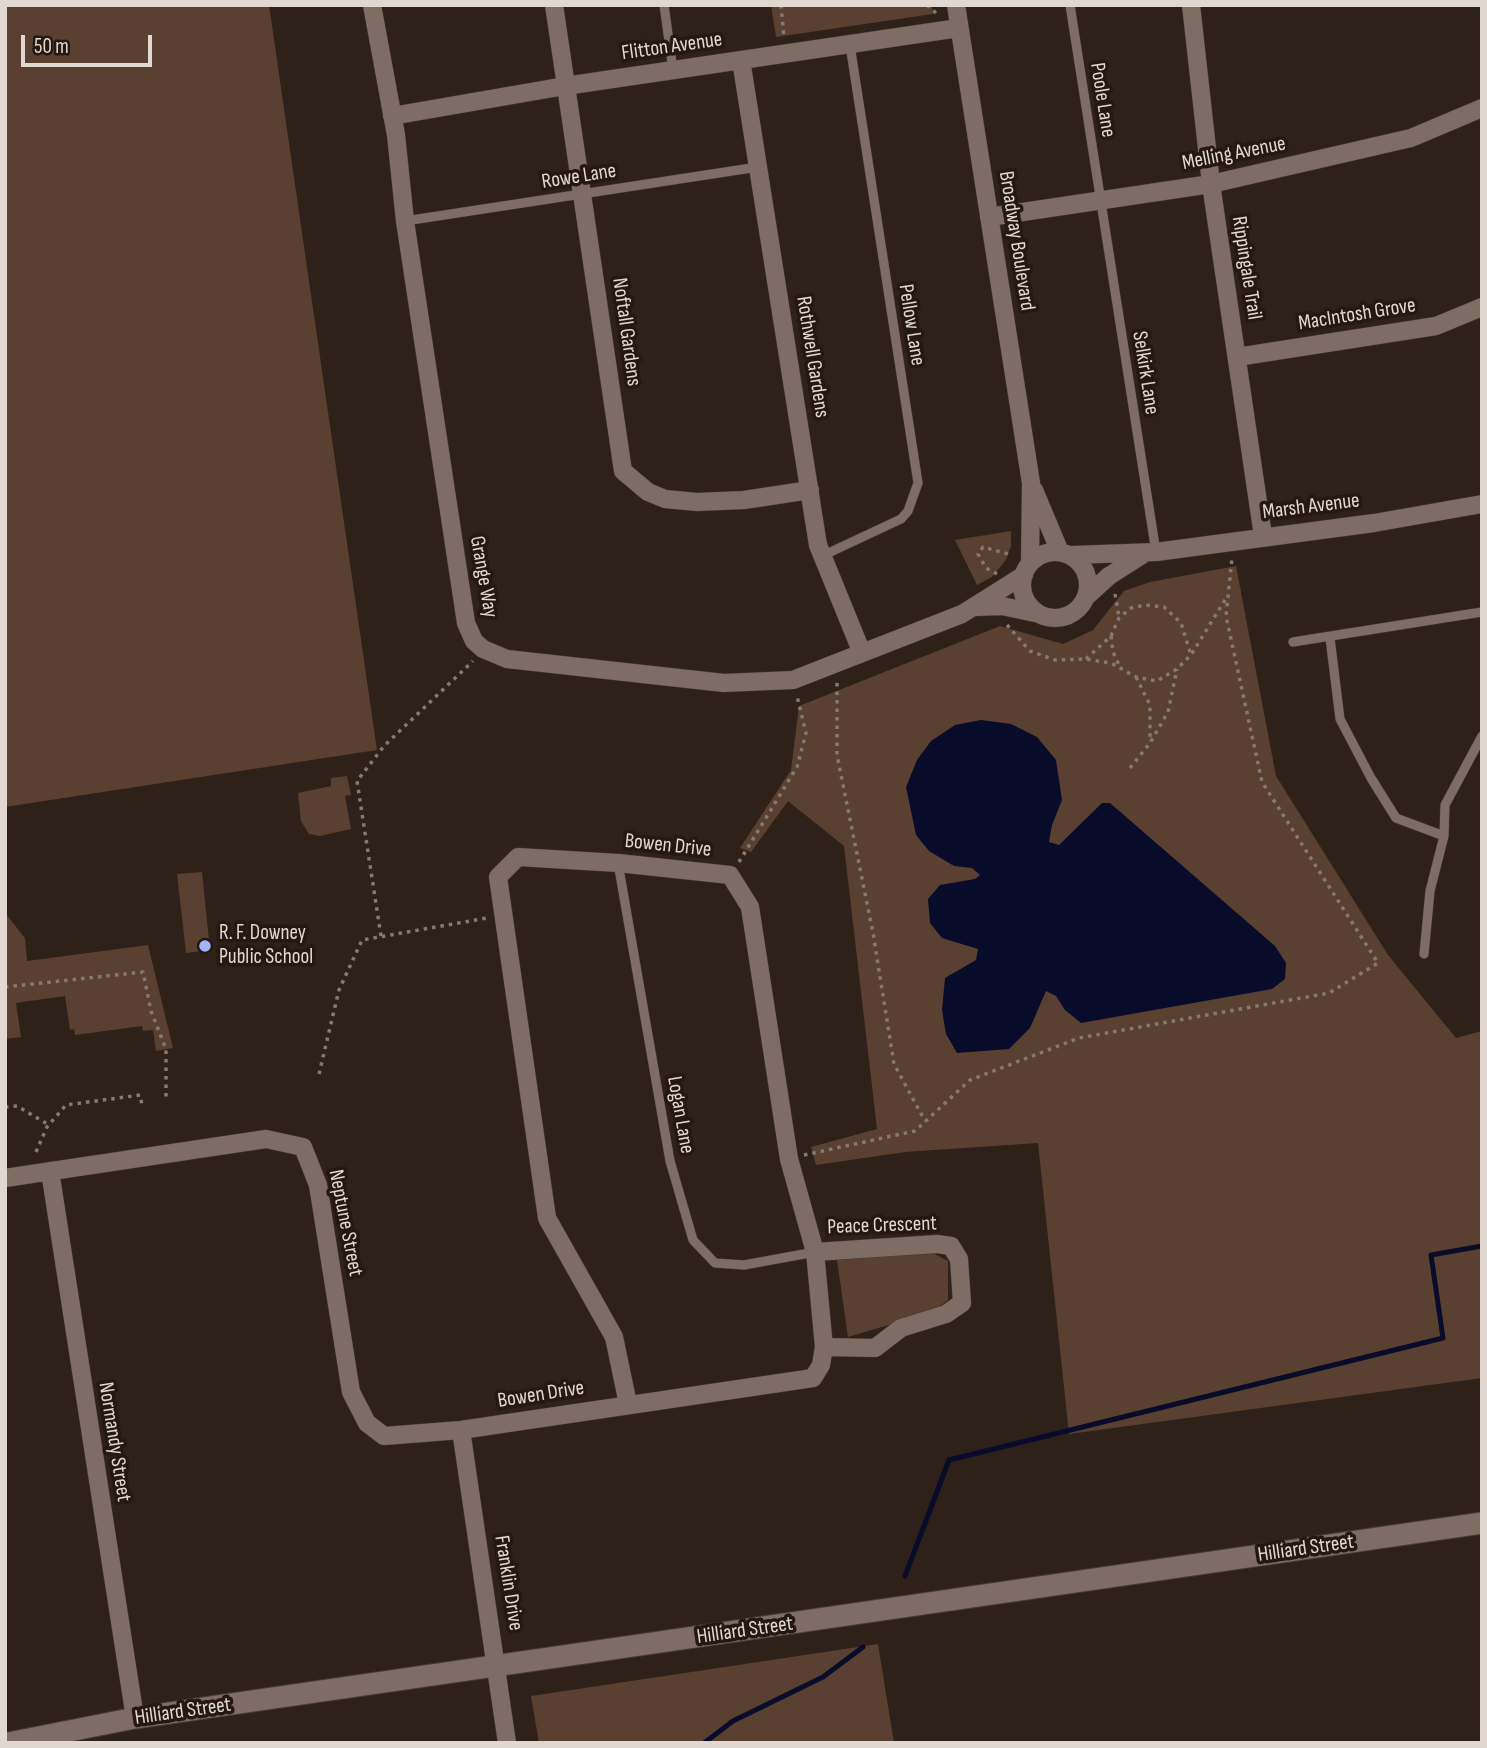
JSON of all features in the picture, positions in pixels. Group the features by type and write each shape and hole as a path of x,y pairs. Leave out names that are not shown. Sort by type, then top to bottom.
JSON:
{"street":[{"name":"Noftall Gardens","path":"554,5 623,471 648,492 665,499 697,502 744,500 810,490"},
{"name":"Broadway Boulevard","path":"956,5 1031,483 1027,568"},
{"name":"Rippingale Trail","path":"1191,5 1211,184 1263,536"},
{"name":"Grange Way","path":"375,6 466,623 474,641 484,649 507,659 724,683 793,680 962,614 1027,568"},
{"name":"Flitton Avenue","path":"392,116 565,86 959,29"},
{"name":"Rothwell Gardens","path":"741,60 822,556 862,653"},
{"name":"Melling Avenue","path":"989,218 1211,184 1411,138 1482,108"},
{"name":"MacIntosh Grove","path":"1237,357 1436,326 1482,307"},
{"name":"Broadway Boulevard","path":"1031,483 1066,554"},
{"name":"Marsh Avenue","path":"1066,554 1150,553 1374,523 1482,504"},
{"path":"1052,550 1066,554 1087,575 1087,596 1074,613 1055,620 1035,613 1023,596 1027,568 1042,552 1052,550"},
{"name":"Marsh Avenue","path":"1087,596 1109,576 1150,553"},
{"name":"Grange Way","path":"972,607 1002,606 1035,613"},
{"name":"Bowen Drive","path":"461,1430 813,1378 821,1365 824,1347 815,1252 789,1159 750,907 730,876 618,863 518,857 498,877 547,1218 614,1337 628,1404"},
{"name":"Neptune Street","path":"5,1178 266,1139 303,1147 318,1185 351,1392 368,1423 384,1436 461,1430"},
{"name":"Normandy Street","path":"50,1171 135,1718"},
{"name":"Peace Crescent","path":"815,1252 937,1244 951,1246 959,1259 962,1303 946,1314 901,1328 875,1348 824,1347"},
{"name":"Franklin Drive","path":"461,1430 508,1743"},
{"name":"Hilliard Street","path":"8,1743 135,1718 498,1668 1482,1523"}],"lane":[{"path":"664,5 673,70"},
{"name":"Poole Lane","path":"1070,5 1100,200"},
{"name":"Pellow Lane","path":"822,556 901,519 908,511 918,483 850,45"},
{"name":"Rowe Lane","path":"405,221 758,167"},
{"name":"Selkirk Lane","path":"1100,200 1150,553"},
{"path":"1293,642 1482,612"},
{"path":"1329,638 1340,719 1371,778 1396,818 1444,836"},
{"path":"1424,954 1430,891 1444,836 1445,805 1482,736"},
{"name":"Logan Lane","path":"618,863 670,1161 693,1240 715,1263 744,1265 815,1252"}],"path":[{"path":"782,5 785,54"},
{"path":"927,5 936,13"},
{"path":"789,1159 915,1131 970,1080 1079,1038 1329,993 1378,963 1262,782 1226,616 1235,540"},
{"path":"999,575 986,568 978,554 983,547 1012,555"},
{"path":"1115,588 1119,618"},
{"path":"1007,625 1030,651 1055,660 1085,659 1111,663 1136,677 1157,681 1177,669 1191,655 1229,593"},
{"path":"1085,659 1111,636 1119,618 1131,608 1145,605 1164,607 1181,623 1191,655"},
{"path":"1111,636 1121,669"},
{"path":"381,936 358,780 384,746 484,649"},
{"path":"1130,768 1150,743 1168,712 1177,669"},
{"path":"1136,677 1150,705 1150,743"},
{"path":"730,876 797,767 806,733 793,680"},
{"path":"836,684 836,755 873,933 894,1064 926,1121"},
{"path":"319,1074 339,990 362,940 503,915"},
{"path":"5,987 143,972 151,1011 166,1049 166,1101"},
{"path":"36,1152 49,1125 66,1105 140,1095 142,1105"},
{"path":"5,1107 17,1106 49,1125"}],"shaded area":[{"path":"5,5 269,5 377,750 5,807"},
{"path":"771,5 932,5 933,14 776,37"},
{"path":"1011,531 1011,546 1006,560 992,577 977,585 955,540"},
{"path":"1236,566 1276,776 1388,955 1456,1038 1482,1031 1482,1378 1069,1434 1038,1143 905,1152 816,1165 811,1147 877,1129 844,846 788,801 751,852 740,848 791,770 799,706 1000,626 1063,644 1093,630 1124,591 1150,582"},
{"path":"347,776 351,795 345,796 351,829 320,836 309,834 301,821 298,793 331,786 331,778"},
{"path":"202,872 210,950 186,953 177,874"},
{"path":"5,913 25,938 27,961 148,945 173,1048 156,1051 153,1030 143,1031 142,1026 75,1035 74,1029 70,1030 65,996 16,1003 21,1037 5,1039"},
{"path":"931,1252 948,1261 948,1300 932,1312 848,1337 837,1260"},
{"path":"878,1644 894,1743 539,1743 531,1696"}],"water":[{"path":"981,720 1011,724 1037,737 1056,760 1062,800 1052,825 1049,842 1059,845 1102,803 1110,803 1275,946 1286,963 1285,979 1272,989 1081,1023 1065,1010 1056,996 1046,991 1030,1028 1009,1049 957,1053 946,1034 942,1010 945,978 976,960 978,949 942,938 930,923 928,899 940,885 975,879 980,875 972,868 954,866 929,851 916,835 906,787 917,760 931,741 955,725"}],"waterway":[{"path":"905,1576 949,1460 1443,1338 1431,1255 1482,1246"},
{"path":"704,1743 733,1721 823,1677 863,1647"}],"place":[{"name":"R. F. Downey Public School","path":"205,946"}]}
